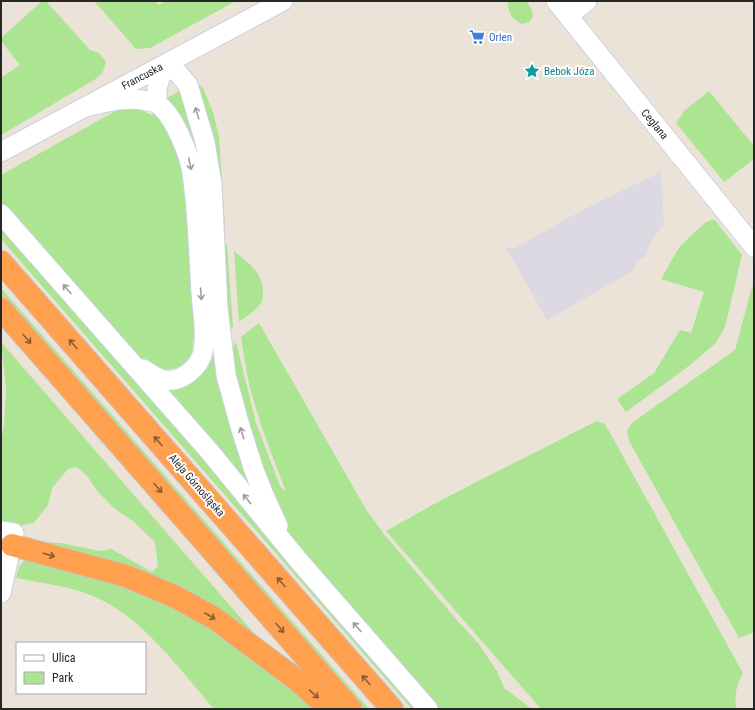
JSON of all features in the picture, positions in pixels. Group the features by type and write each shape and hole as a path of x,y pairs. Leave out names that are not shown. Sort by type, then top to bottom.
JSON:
{"highway":[{"name":"Aleja Górnośląska","path":"1,262 392,709"},
{"path":"1,310 351,709"},
{"path":"5,539 126,576 176,597 214,618 297,680 330,709"}],"street":[{"name":"Francuska","path":"1,152 283,1"},
{"name":"Ceglana","path":"556,1 754,247"},
{"path":"568,16 587,1"},
{"path":"188,85 195,48"},
{"path":"158,103 157,88 164,64 178,73 188,85 205,142 212,184 218,307 226,375 240,426 263,493 285,538 299,561"},
{"path":"130,360 157,378 170,380 182,377 188,374 197,364 203,352 204,332 196,211 192,174 188,157 176,128 140,78"},
{"path":"85,107 125,99 137,99 158,103"},
{"path":"1,214 210,452 299,561 428,709"},
{"path":"1,593 5,539"}],"shaded area":[{"path":"661,172 664,224 650,243 646,256 637,260 633,271 547,320 505,246 513,249 588,207"}],"green space":[{"path":"42,1 46,1 90,50 99,53 106,62 102,74 94,80 1,135 1,78 20,65 1,41 1,38"},
{"path":"94,1 155,1 158,5 166,1 236,1 150,48 136,49"},
{"path":"508,1 526,1 532,10 533,17 529,22 522,24 513,17 509,9"},
{"path":"197,85 200,85 203,88 213,112 219,137 225,227 223,224"},
{"path":"182,90 199,152 216,359 228,419 249,486 166,388 191,383 200,376 208,364 203,220 167,98"},
{"path":"709,91 754,146 754,159 724,182 676,123 684,111"},
{"path":"119,109 138,109 152,115 155,112 165,121 186,174 198,339 193,339 192,352 189,358 179,367 173,369 160,368 148,361 145,364 1,201 1,175"},
{"path":"715,220 742,255 725,327 715,344 690,365 626,412 617,399 654,373 680,330 691,333 704,292 661,279 680,246 706,222"},
{"path":"1,228 207,461 417,709 412,709 1,239"},
{"path":"224,243 227,245 233,327 228,331"},
{"path":"234,251 253,267 262,283 263,289 260,304 255,310 239,322"},
{"path":"754,286 754,632 739,638 629,441 627,430 633,422 735,350 752,287"},
{"path":"1,288 369,709 363,709 1,295"},
{"path":"259,323 367,511 384,534 479,644 498,673 504,688 532,709 438,709 300,552 286,530 251,445 230,351 236,342 256,423 280,486 286,492 258,416 245,364 241,337"},
{"path":"1,342 259,639 23,541 61,543 100,551 111,549 152,572 158,566 155,542 134,522 115,509 97,491 88,477 77,467 68,469 52,488 48,505 34,523 18,526 1,523 1,445 6,389"},
{"path":"597,421 605,424 743,673 736,691 735,700 737,709 541,709 386,531 445,498"},
{"path":"26,558 125,583 225,634 316,709 214,709 159,645 144,630 111,605 93,596 74,590 16,578 19,567"}],"place":[{"name":"Orlen","path":"477,37"},
{"name":"Bebok Józa","path":"532,71"}]}
